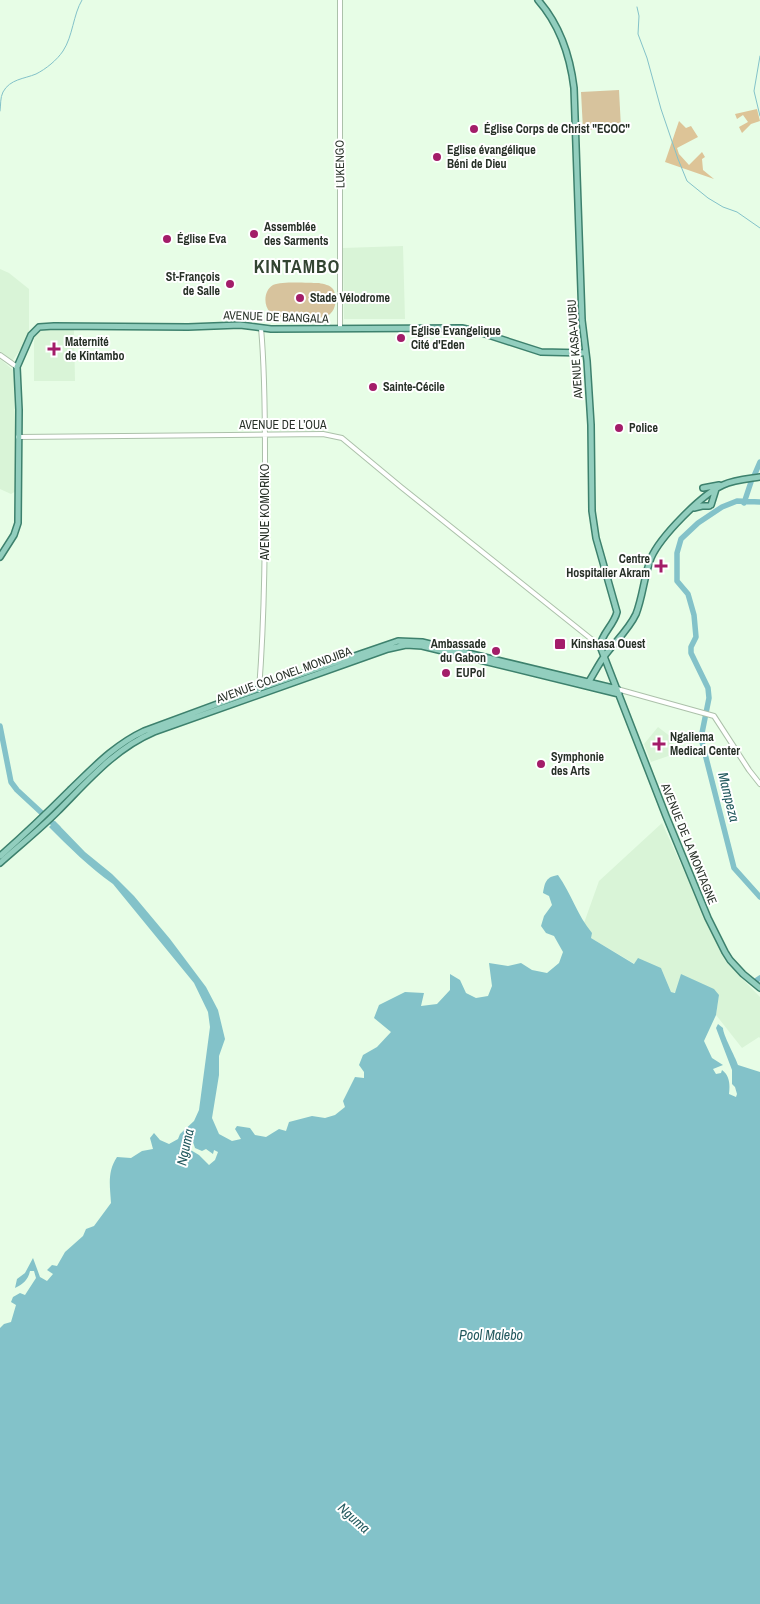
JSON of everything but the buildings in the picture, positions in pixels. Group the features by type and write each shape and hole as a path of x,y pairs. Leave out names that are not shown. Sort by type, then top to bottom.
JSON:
{"main road":[{"name":"AVENUE KASA-VUBU","path":"538,0 554,21 562,37 573,82 579,195 582,320 591,425 593,518 596,538 616,612 614,619 603,635 600,646"},
{"name":"AVENUE DE BANGALA","path":"17,367 31,335 35,330 43,326 188,327 240,325 261,328 462,328 540,352 586,353"},
{"path":"0,557 14,535 18,523 17,367"},
{"path":"703,488 760,477"},
{"path":"588,684 604,656 636,614 648,567 655,551 691,509 717,488 725,484"},
{"path":"691,509 710,506 717,488"},
{"name":"AVENUE COLONEL MONDJIBA","path":"0,863 38,826 52,808 96,764 126,740 151,728 388,649 406,645 422,646 618,692"},
{"path":"600,646 618,692"},
{"name":"AVENUE COLONEL MONDJIBA","path":"0,856 57,812 101,767 129,745 154,732 259,692"},
{"name":"AVENUE DE LA MONTAGNE","path":"618,692 708,918 725,952 736,967 756,984"}],"street":[{"name":"LUKENGO","path":"340,0 340,328"},
{"name":"AVENUE KOMORIKO","path":"259,692 265,580 265,435 261,328"},
{"path":"0,355 17,367"},
{"name":"AVENUE DE L’OUA","path":"18,437 322,434 341,436 401,487 600,646"},
{"path":"618,692 632,693 707,713 717,718 749,770 760,784"}],"shaded area":[{"path":"619,90 621,128 583,130 581,92"},
{"path":"757,109 760,121 751,124 742,133 739,127 748,122 743,115 737,119 735,114"},
{"path":"679,121 686,128 691,126 698,137 677,148 679,154 689,165 702,152 705,157 702,159 703,170 714,179 665,162"},
{"path":"403,246 405,319 344,319 343,248"},
{"path":"0,269 9,273 29,289 29,330 26,342 12,361 0,351"},
{"name":"Stade Vélodrome","path":"319,283 327,285 335,292 334,308 327,316 314,318 280,317 272,314 266,306 266,294 273,285"},
{"name":"Maternité de Kintambo","path":"74,330 75,381 34,381 35,335 39,331"},
{"path":"0,359 13,370 14,376 16,491 11,494 0,489"},
{"name":"Ngaliema Medical Center","path":"658,727 671,737 677,753 651,762 644,744"},
{"path":"662,823 726,962 760,997 760,1038 742,1048 716,1015 719,995 671,992 661,968 635,964 591,938 584,923 599,881"}],"water":[{"name":"Pool Malebo","path":"55,821 85,852 112,874 134,896 170,939 206,987 218,1010 225,1039 219,1056 219,1075 212,1118 219,1134 232,1141 241,1139 235,1129 237,1126 250,1128 255,1135 266,1137 279,1129 286,1131 289,1122 312,1116 325,1118 335,1115 345,1107 343,1101 355,1077 364,1078 364,1072 359,1065 363,1055 377,1047 391,1032 374,1018 379,1005 405,992 424,993 421,1006 437,1004 450,990 450,974 460,980 466,993 476,998 488,996 492,986 489,963 508,966 521,963 532,970 547,973 559,963 563,952 554,936 546,933 541,926 544,916 552,905 549,896 543,893 544,886 554,876 558,875 563,882 582,919 592,933 591,938 634,964 638,958 661,968 671,992 675,993 681,974 714,989 719,995 716,1015 704,1041 712,1058 723,1065 713,1069 716,1074 721,1073 722,1070 725,1072 729,1081 729,1094 736,1097 735,1087 732,1084 732,1070 716,1028 718,1024 723,1028 738,1065 760,1072 760,1604 0,1604 0,1328 4,1324 11,1322 16,1305 11,1302 13,1297 20,1293 25,1295 36,1278 34,1271 30,1271 25,1281 15,1288 17,1279 25,1273 33,1258 40,1277 47,1281 53,1274 47,1270 52,1265 57,1266 65,1252 83,1236 86,1229 94,1226 111,1203 110,1174 117,1157 131,1158 142,1151 153,1149 150,1138 154,1133 160,1140 169,1144 178,1139 180,1134 194,1121 199,1110 210,1027 208,1012 194,983 113,884 87,864 49,827","holes":["192,1139 195,1148 202,1151 206,1149 213,1154 214,1150 218,1152 215,1160 209,1165 199,1155 189,1149 189,1144 185,1142"]}],"waterway":[{"path":"0,111 2,94 9,84 40,72 61,54 69,39 82,0"},
{"path":"637,7 639,16 638,34 647,58 661,109 687,181 708,198 723,207 737,212 760,228"},
{"path":"760,56 754,91 760,116"},
{"path":"754,476 760,462"},
{"path":"744,503 751,482"},
{"name":"Mampeza","path":"760,502 737,501 722,507 698,523 681,539 677,553 677,581 688,594 694,615 696,637 691,647 691,653 708,688 709,698 701,738 734,868 760,897"},
{"name":"Nguma","path":"0,726 11,782 17,790 58,828"}],"place":[{"name":"Église Corps de Christ \"ECOC\"","path":"474,129"},
{"name":"Eglise évangélique Béni de Dieu","path":"437,157"},
{"name":"Assemblée des Sarments","path":"254,234"},
{"name":"Église Eva","path":"167,239"},
{"name":"St-François de Salle","path":"230,284"},
{"name":"Stade Vélodrome","path":"300,298"},
{"name":"Eglise Evangelique Cité d'Eden","path":"401,338"},
{"name":"Maternité de Kintambo","path":"54,349"},
{"name":"Sainte-Cécile","path":"373,387"},
{"name":"Police","path":"619,428"},
{"name":"Centre Hospitalier Akram","path":"661,566"},
{"name":"Kinshasa Ouest","path":"560,644"},
{"name":"Ambassade du Gabon","path":"496,651"},
{"name":"EUPol","path":"446,673"},
{"name":"Ngaliema Medical Center","path":"659,744"},
{"name":"Symphonie des Arts","path":"541,764"}],"district":[{"name":"KINTAMBO","path":"297,267"}]}
